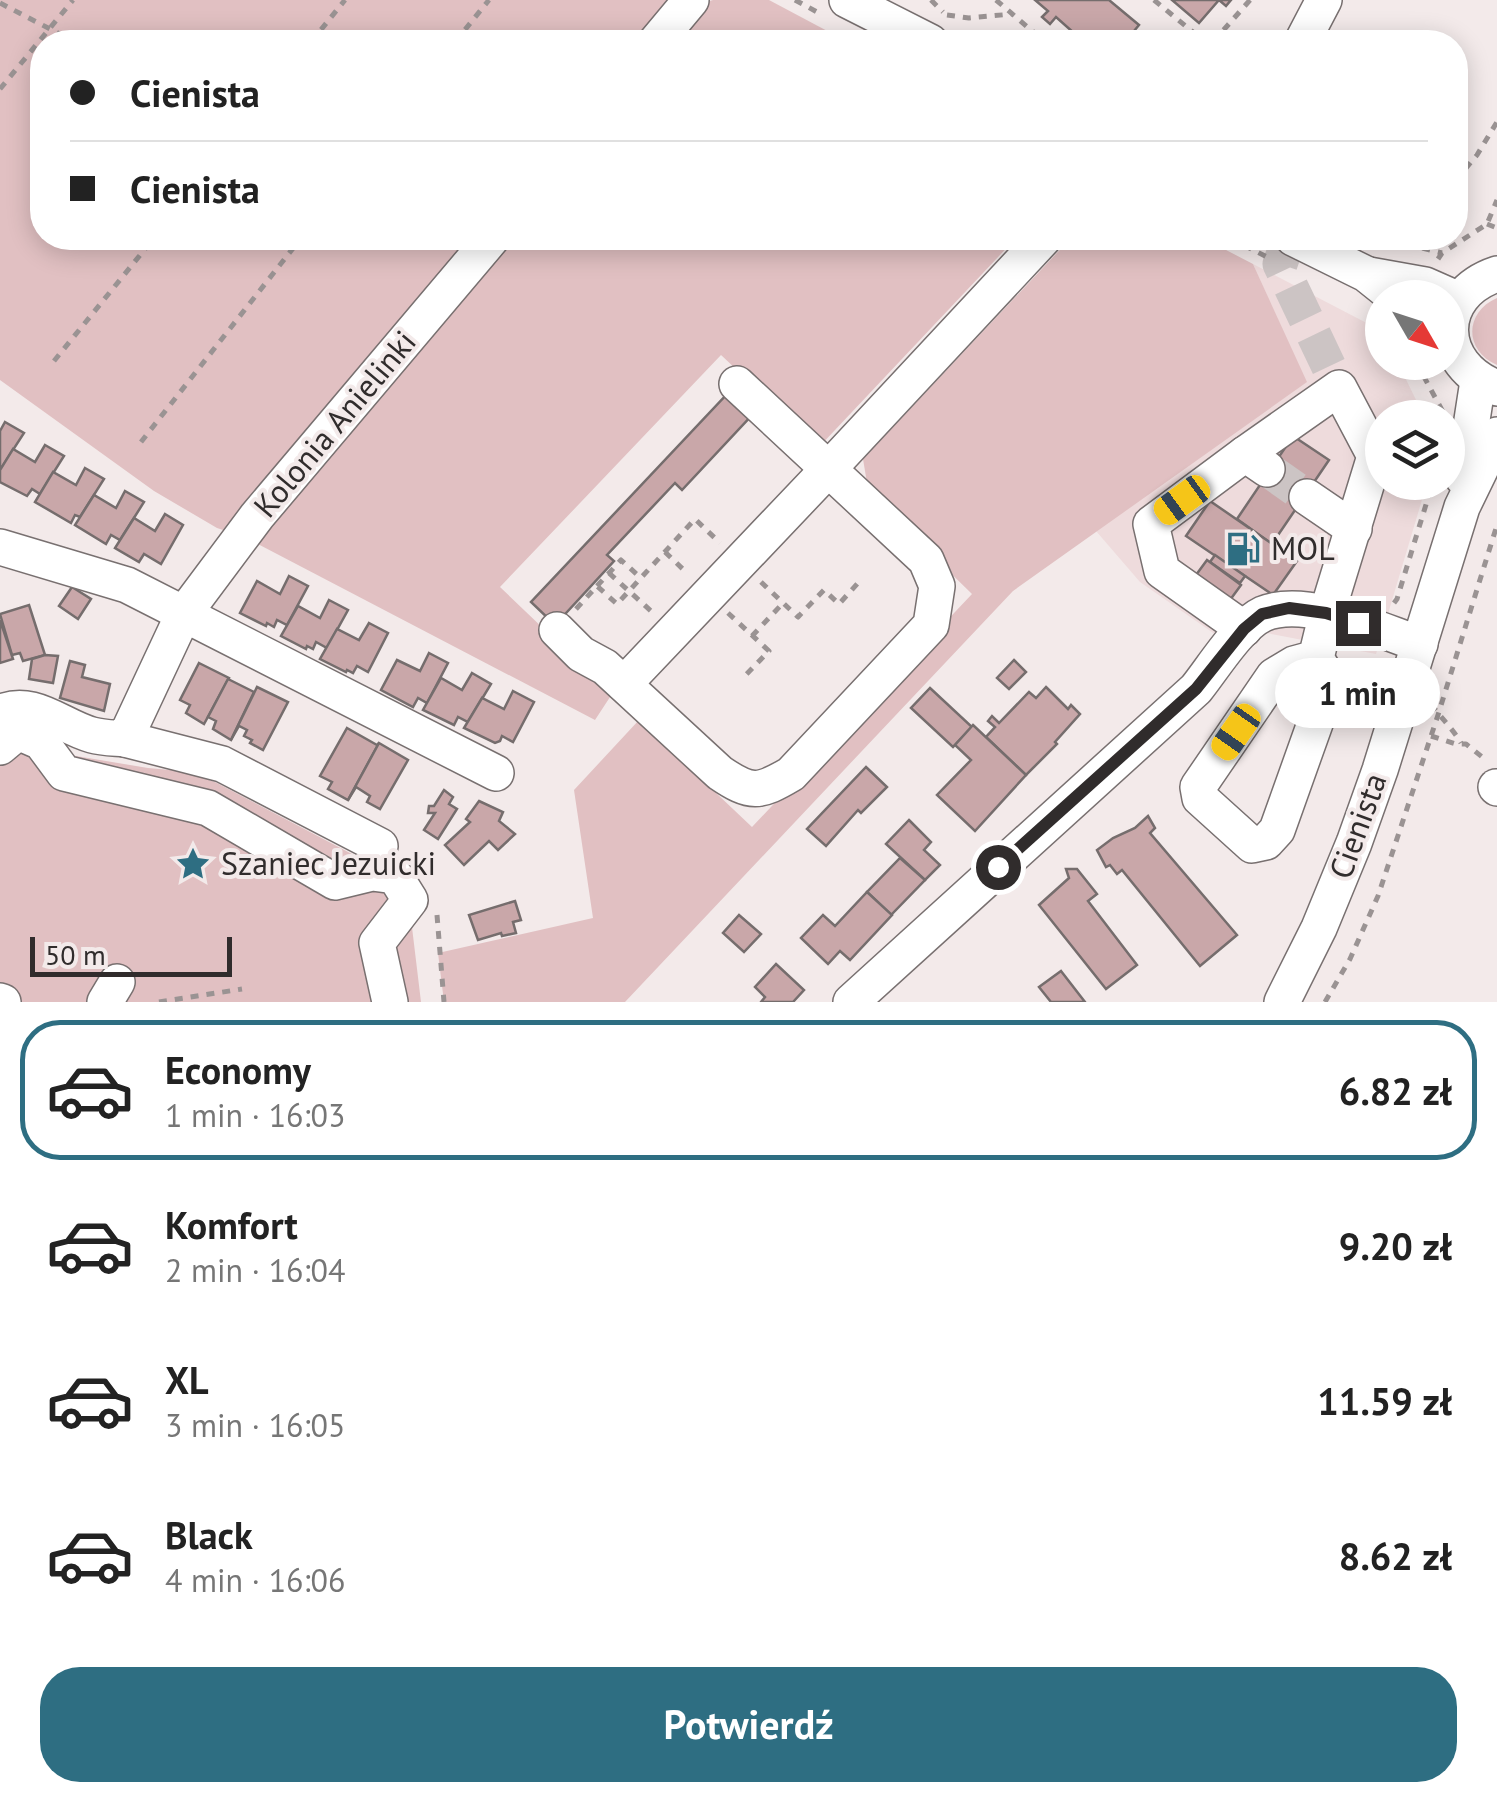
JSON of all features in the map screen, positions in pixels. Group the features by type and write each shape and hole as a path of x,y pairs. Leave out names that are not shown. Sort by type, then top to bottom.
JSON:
{"street":[{"path":"666,30 692,0"},
{"path":"847,0 893,10 938,29"},
{"path":"1308,30 1324,0"},
{"name":"Kolonia Anielinki","path":"125,738 183,615 257,516 482,250"},
{"path":"624,684 1033,250"},
{"path":"1317,250 1374,280"},
{"path":"1465,299 1474,284 1496,272"},
{"path":"1366,274 1401,280"},
{"path":"1465,369 1488,384"},
{"path":"557,630 580,654 605,667 720,774 742,788 768,788 791,774 931,625 936,586 926,560 736,384"},
{"name":"Cienista","path":"1462,507 1461,492 1488,384"},
{"path":"1244,629 1162,571 1151,524 1256,462 1339,388 1375,456 1326,613 1316,658 1328,688 1277,830 1266,842 1252,844 1200,798 1198,787 1274,676 1294,664 1316,658"},
{"name":"Cienista","path":"1282,1002 1319,928 1354,843 1462,507 1497,435"},
{"path":"1307,497 1354,529"},
{"path":"0,547 126,585 496,773"},
{"path":"851,1002 1196,689 1244,629 1262,614 1289,608 1326,613 1420,644"},
{"path":"0,713 9,708 34,710 93,735 125,738 222,764 380,846"},
{"path":"0,748 18,732 41,742 64,772 208,808 335,882 372,872 395,876 410,900 377,944 390,1002"}],"path":[{"path":"50,28 74,0"},
{"path":"321,30 346,0"},
{"path":"465,30 489,0"},
{"path":"996,0 1031,30"},
{"path":"1154,0 1190,30"},
{"path":"1224,30 1250,0"},
{"path":"0,3 54,30"},
{"path":"938,29 969,18 1012,14"},
{"path":"0,88 30,52"},
{"path":"1468,165 1497,122"},
{"path":"1468,236 1487,224 1497,200"},
{"path":"1487,224 1497,228"},
{"path":"54,361 144,250"},
{"path":"141,442 291,250"},
{"path":"1389,609 1397,599 1427,500"},
{"path":"1326,1002 1378,896 1497,525"},
{"path":"597,586 621,560 641,578"},
{"path":"608,573 674,632"},
{"path":"752,636 783,602"},
{"path":"1430,702 1454,730 1458,744 1431,736"},
{"path":"159,1002 242,989"}],"shaded area":[{"path":"0,0 673,0 651,30 30,30 30,250 466,250 229,532 154,491 0,380"},
{"path":"769,0 825,30 680,30 703,3"},
{"path":"495,250 1005,250 819,447 721,355 500,587 612,694 595,720 250,540"},
{"path":"1060,250 1226,250 1253,264 1307,382 1013,591 625,1002 444,1002 438,953 593,918 574,790 639,720 752,827 972,594 877,501 867,483 863,459"},
{"path":"1253,264 1365,322 1365,380 1406,380 1416,400 1365,400 1365,500 1422,500 1376,654 1230,626 1219,637 1140,582 1096,531 1306,382"},
{"path":"1497,298 1497,365 1478,351 1472,332 1478,312"},
{"name":"Szaniec Jezuicki","path":"0,731 58,753 181,771 215,782 369,863 411,919 421,1002 0,1002"}],"building":[{"path":"1035,0 1109,0 1139,25 1135,30 1071,30 1056,17 1050,24 1042,17 1048,11"},
{"path":"1172,0 1219,0 1199,23"},
{"path":"729,392 753,414 682,490 675,483 607,555 614,561 555,625 531,602"},
{"path":"5,422 24,433 0,470 0,431"},
{"path":"1293,436 1329,460 1272,544 1237,519"},
{"path":"45,445 64,456 40,494 32,489 27,496 0,482 0,470 13,449 35,462"},
{"path":"85,468 104,479 80,517 75,515 71,523 35,502 53,472 76,485"},
{"path":"125,491 144,502 120,540 111,535 106,544 75,525 94,495 116,508"},
{"name":"MOL","path":"1210,501 1297,561 1273,595 1186,536"},
{"path":"165,514 183,525 161,564 144,554 139,562 115,548 134,518 155,531"},
{"path":"1215,555 1245,576 1240,583 1210,562"},
{"path":"1207,560 1241,585 1230,600 1196,575"},
{"path":"289,576 308,586 287,625 277,620 274,627 267,623 266,626 240,613 257,581 280,594"},
{"path":"72,587 91,599 78,619 59,606"},
{"path":"329,600 348,610 327,648 316,642 313,649 306,649 281,636 298,606 320,618"},
{"path":"29,605 45,655 23,661 20,653 12,655 0,614"},
{"path":"0,620 13,659 0,663"},
{"path":"369,623 388,633 368,672 357,666 353,673 346,672 320,659 337,629 359,640"},
{"path":"429,653 448,663 427,703 418,698 413,707 381,690 397,660 420,671"},
{"path":"58,656 53,683 29,679 32,659"},
{"path":"1014,660 1026,672 1009,689 997,678"},
{"path":"70,661 85,665 82,677 110,684 104,711 60,698"},
{"path":"199,663 229,678 204,724 186,713 190,705 180,700"},
{"path":"472,673 491,684 468,722 458,717 454,725 423,710 441,678 462,690"},
{"path":"228,679 254,692 231,740 213,729 216,721 208,717"},
{"path":"257,687 288,702 263,750 250,743 252,740 244,736 247,730 239,726 231,740"},
{"path":"1046,687 1068,709 1071,705 1080,714 1026,775 986,737 995,727 988,721 992,716 999,723 1029,692 1036,698"},
{"path":"930,688 972,727 953,747 911,708"},
{"path":"513,691 534,702 513,742 502,736 495,743 464,728 482,698 504,709"},
{"path":"973,725 1026,775 975,831 937,795 971,760 955,745"},
{"path":"347,728 379,743 348,800 328,789 332,782 320,776"},
{"path":"379,743 408,760 380,809 367,802 370,796 356,787 348,800"},
{"path":"866,767 887,787 861,813 858,810 826,846 807,829"},
{"path":"444,790 453,797 449,804 457,809 438,839 424,830 435,813 428,813 429,806 434,806"},
{"path":"479,801 503,812 499,821 515,834 498,850 489,841 464,865 445,845 470,822 466,819"},
{"path":"1148,816 1155,828 1150,833 1237,935 1200,966 1122,870 1117,874 1110,865 1106,867 1097,850"},
{"path":"909,820 931,842 924,850 940,865 925,880 886,844"},
{"path":"900,858 925,880 891,915 867,892"},
{"path":"1066,869 1077,869 1097,894 1088,901 1137,965 1106,989 1039,905 1069,878"},
{"path":"867,892 892,915 850,960 840,951 828,964 801,938 823,915 835,926"},
{"path":"515,901 521,920 513,922 516,933 478,940 469,915"},
{"path":"739,915 761,934 744,952 723,933"},
{"path":"776,964 804,990 793,1002 761,1002 765,997 755,987"},
{"path":"1061,971 1085,1002 1051,1002 1039,987"}],"tunnel":[{"path":"1285,250 1280,264 1339,388"},
{"path":"1267,469 1307,497"}],"place":[{"name":"MOL","path":"1243,549"},
{"name":"Szaniec Jezuicki","path":"193,864"}],"route":[{"path":"998,867 1196,689 1244,629 1262,614 1289,608 1358,623"}]}
